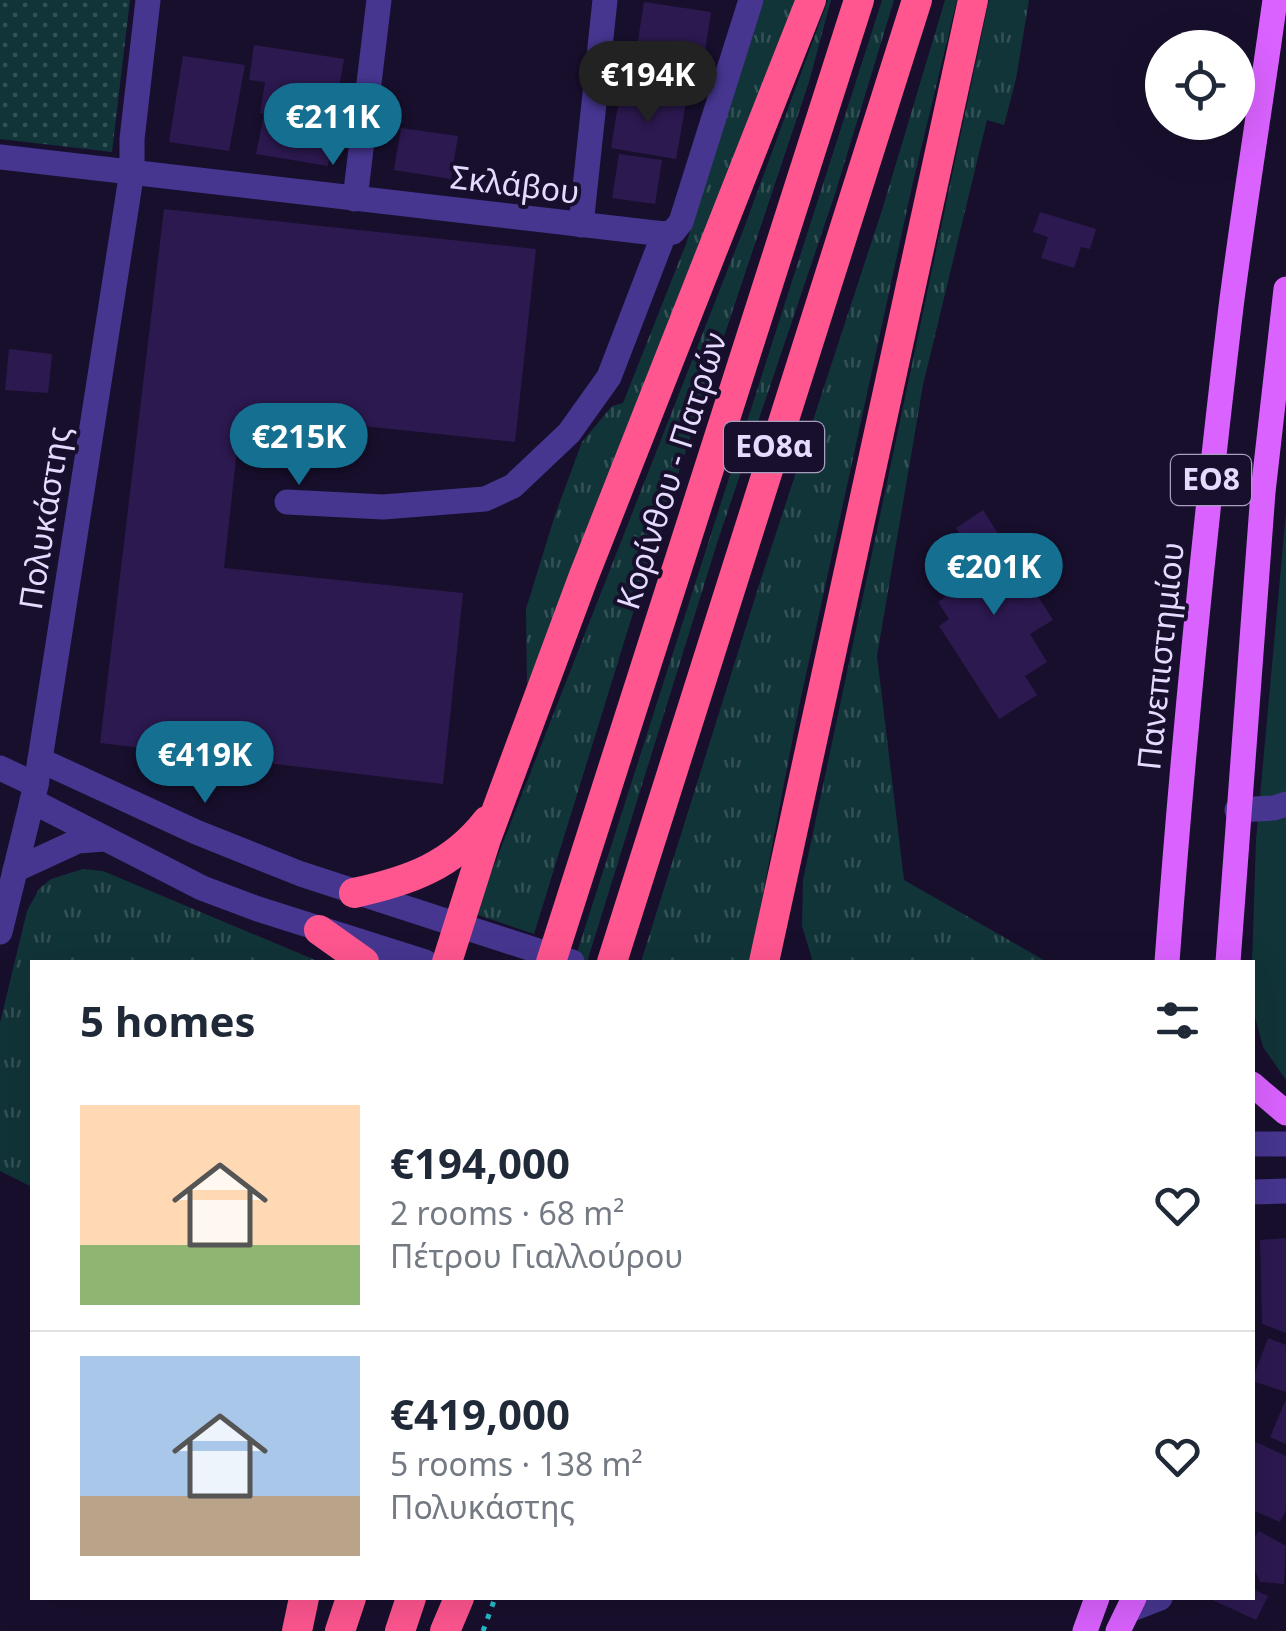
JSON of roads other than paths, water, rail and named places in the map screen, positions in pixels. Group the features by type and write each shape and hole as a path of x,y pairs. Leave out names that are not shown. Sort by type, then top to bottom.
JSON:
{"highway":[{"path":"447,960 583,578 811,0"},
{"name":"Κορίνθου - Πατρών","path":"552,960 859,0"},
{"name":"ΕΟ8α","path":"613,960 916,0"},
{"path":"765,960 974,0"},
{"path":"354,893 402,882 447,861 477,834 504,792"},
{"path":"781,895 780,931 788,960"},
{"path":"319,930 361,960"},
{"path":"297,1631 304,1600"},
{"path":"340,1631 349,1600"},
{"path":"400,1631 410,1600"},
{"path":"446,1631 458,1600"}],"main road":[{"name":"Πανεπιστημίου","path":"1168,960 1181,770 1215,449 1275,0"},
{"name":"ΕΟ8","path":"1228,960 1263,492 1286,289"},
{"path":"1255,1087 1286,1113"},
{"path":"1085,1631 1096,1600"}],"street":[{"name":"Πολυκάστης","path":"0,932 36,782 132,172 132,139 148,0"},
{"path":"355,199 378,0"},
{"path":"581,225 605,0"},
{"path":"287,502 383,508 485,499 512,486 569,434 609,377 664,234 673,232 681,222 751,0"},
{"name":"Σκλάβου","path":"0,157 664,234"},
{"path":"0,768 354,893 566,960"},
{"path":"36,782 104,839 202,888 418,960"},
{"path":"1237,810 1286,804"},
{"path":"15,870 78,841 104,839"},
{"path":"1255,1144 1286,1144"},
{"path":"1255,1192 1286,1191"},
{"path":"1127,1613 1156,1600"}]}
